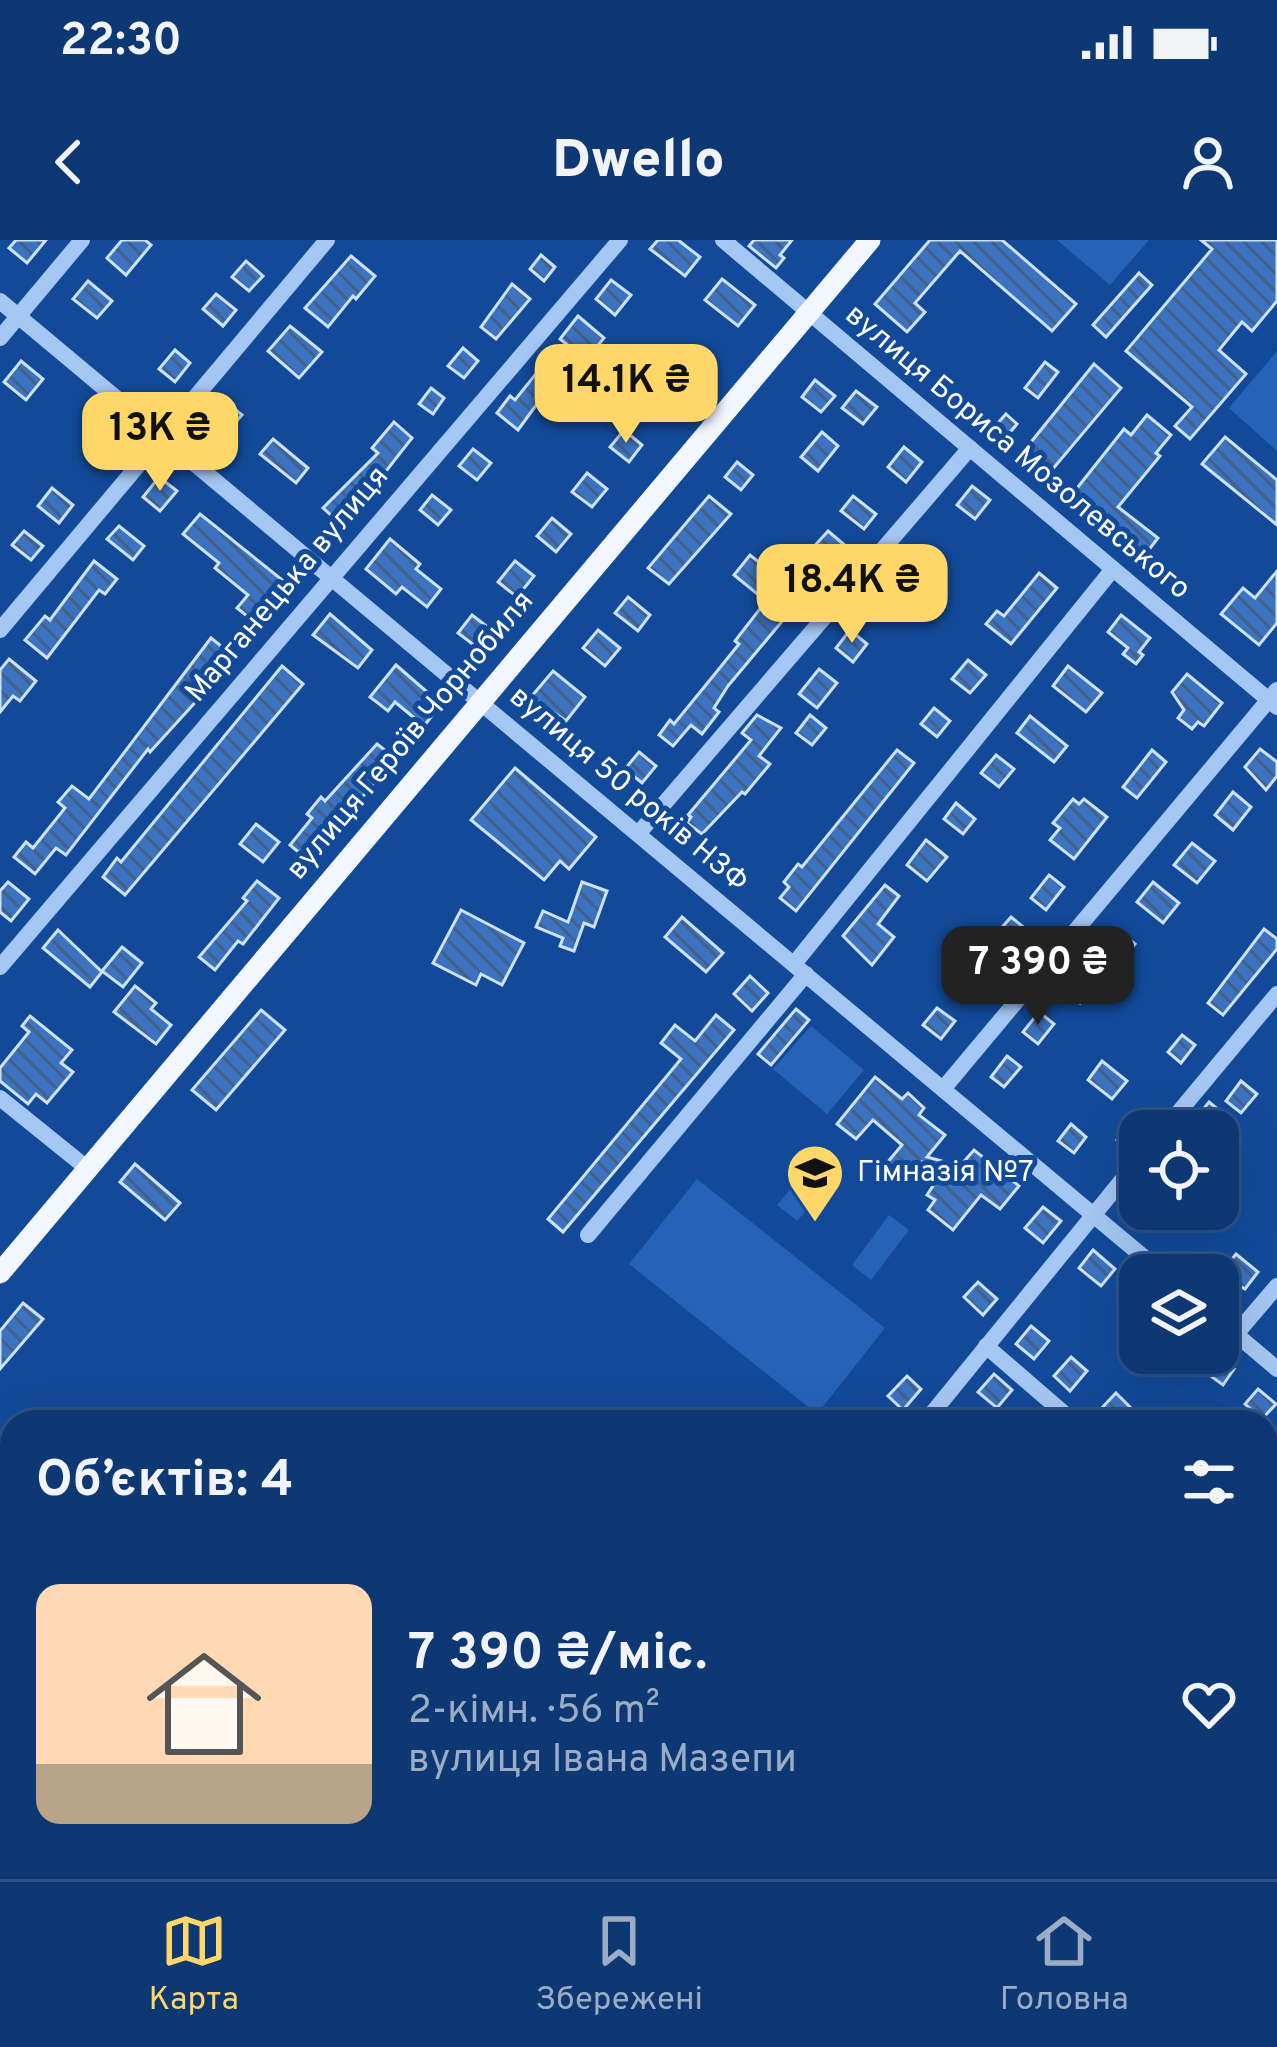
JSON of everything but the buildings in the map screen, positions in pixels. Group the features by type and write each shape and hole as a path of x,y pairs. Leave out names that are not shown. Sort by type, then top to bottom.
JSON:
{"main road":[{"name":"вулиця Героїв Чорнобиля","path":"0,1273 869,240"}],"street":[{"path":"0,338 82,240"},
{"path":"0,630 327,240"},
{"name":"Марганецька вулиця","path":"0,967 620,240"},
{"name":"вулиця Бориса Мозолевського","path":"723,240 1274,699"},
{"name":"вулиця 50 років НЗФ","path":"0,301 1140,1254"},
{"path":"638,834 970,448"},
{"path":"588,1235 1113,569"},
{"path":"943,1089 1274,699"},
{"path":"1180,1110 1277,994"},
{"path":"0,1097 88,1169"},
{"path":"935,1410 1119,1183"},
{"path":"1239,1330 1277,1286"},
{"path":"1239,1337 1277,1369"},
{"path":"986,1346 1060,1410"}],"shaded area":[{"path":"1057,240 1149,240 1110,285"},
{"path":"1277,351 1277,451 1229,408"},
{"path":"811,1026 864,1070 827,1114 773,1069"},
{"path":"811,1165 831,1182 797,1221 777,1205"},
{"path":"697,1179 885,1328 820,1410 812,1410 629,1264"},
{"path":"889,1215 909,1230 871,1280 852,1265"}],"place":[{"name":"Гімназія №7","path":"815,1224"}]}
